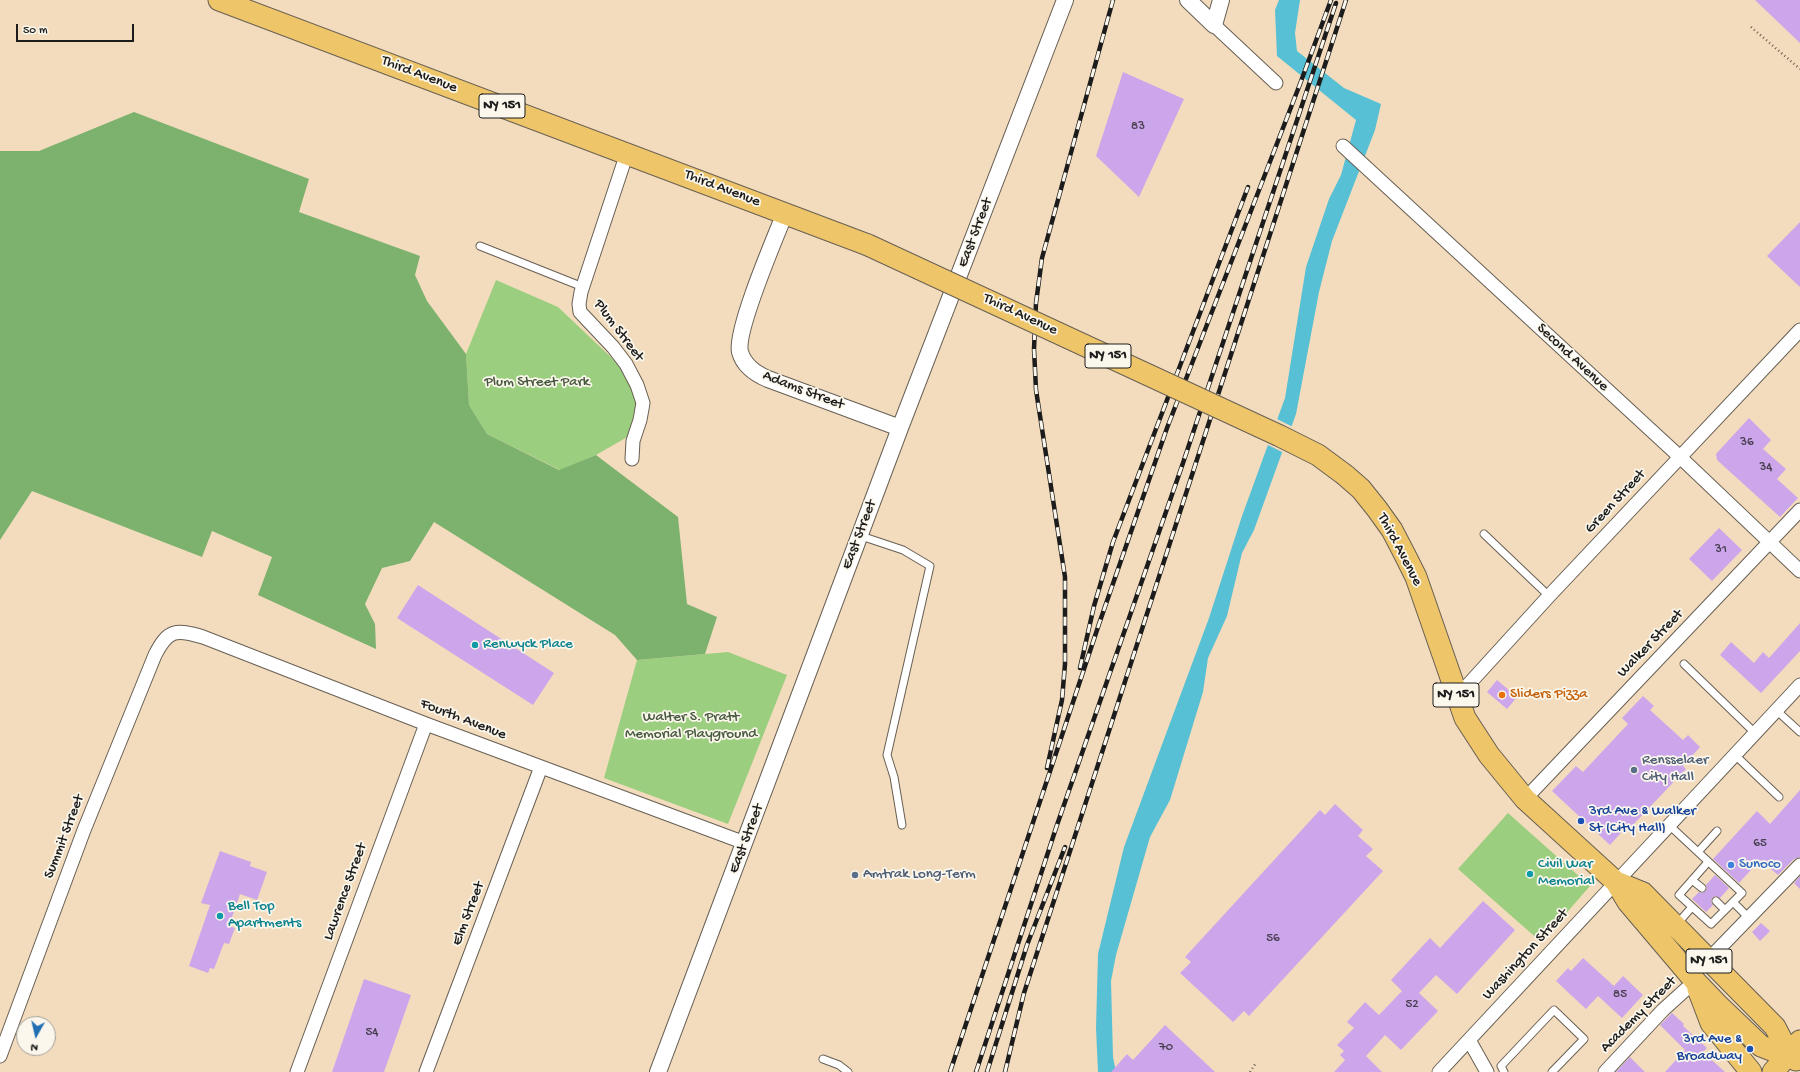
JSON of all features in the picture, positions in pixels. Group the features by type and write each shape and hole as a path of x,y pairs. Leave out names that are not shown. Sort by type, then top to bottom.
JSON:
{"main road":[{"name":"Third Avenue","path":"219,0 868,245 1318,455 1361,489 1377,508 1392,530 1416,577 1465,718 1489,755 1525,799 1616,882 1628,902 1695,981 1761,1046 1796,1052"},
{"name":"Third Avenue","path":"1616,882 1644,893 1775,1027 1796,1052"},
{"path":"1695,981 1711,1024 1751,1072"},
{"path":"1773,1072 1796,1052"}],"street":[{"name":"East Street","path":"658,1072 861,536 900,428 1065,0"},
{"path":"1188,0 1276,83"},
{"path":"1214,25 1221,0"},
{"name":"Second Avenue","path":"1343,146 1680,457 1800,571"},
{"name":"Plum Street","path":"627,153 582,287 579,304 580,312 613,347 626,364 639,391 643,404 640,420 633,441 632,459"},
{"name":"Adams Street","path":"785,213 744,321 740,342 740,351 743,359 758,374 768,379 900,428"},
{"name":"Green Street","path":"1457,697 1549,596 1800,330"},
{"name":"Walker Street","path":"1525,799 1800,510"},
{"name":"Fourth Avenue","path":"170,634 184,633 203,637 426,724 745,843"},
{"name":"Summit Street","path":"0,1056 84,830 155,655 164,639 170,634"},
{"name":"Washington Street","path":"1439,1072 1800,685"},
{"name":"Lawrence Street","path":"297,1072 426,724"},
{"name":"Elm Street","path":"426,1072 541,767"},
{"path":"1708,960 1800,865"},
{"name":"Academy Street","path":"1605,1072 1663,1010 1695,981"},
{"path":"1469,1040 1487,1072"}],"lane":[{"path":"480,246 582,287"},
{"path":"1484,534 1549,596"},
{"path":"861,536 903,550 930,566 887,755 894,777 902,825"},
{"path":"1684,664 1755,733"},
{"path":"1776,710 1800,732"},
{"path":"1735,755 1779,797"},
{"path":"1669,825 1742,893 1711,924 1679,895 1708,862"},
{"path":"1698,852 1717,830"},
{"path":"1692,880 1702,888"},
{"path":"1716,901 1726,910"},
{"path":"1733,902 1749,918"},
{"path":"1676,926 1692,907"},
{"path":"1504,1072 1501,1066 1554,1010 1584,1039 1552,1072"},
{"path":"823,1059 839,1065 848,1072"}],"path":[{"path":"1751,27 1800,69"},
{"path":"1250,1072 1256,1063"}],"green space":[{"path":"134,112 309,179 299,212 420,256 415,275 427,301 466,354 469,405 487,434 559,470 596,455 678,517 687,604 717,617 705,654 637,660 615,635 434,522 410,561 382,568 365,604 375,624 376,649 258,595 272,557 212,531 202,557 32,491 0,540 0,151 39,151"},
{"name":"Plum Street Park","path":"496,280 558,307 615,361 629,380 637,406 629,436 596,455 560,470 487,434 469,405 466,354"},
{"name":"Walter S. Pratt Memorial Playground","path":"728,652 787,675 728,824 604,778 637,660"},
{"path":"1508,813 1590,886 1541,942 1458,869"}],"water":[{"path":"1279,0 1300,0 1295,33 1297,51 1344,88 1381,104 1375,130 1332,241 1319,292 1296,414 1254,530 1242,553 1227,616 1208,658 1203,692 1170,800 1150,837 1116,955 1111,981 1113,1057 1116,1072 1098,1072 1096,1028 1098,954 1124,847 1209,618 1242,516 1285,398 1306,267 1329,199 1341,175 1356,120 1277,56 1275,10"}],"pier":[{"path":"1275,418 1293,427 1284,453 1266,444"}],"building":[{"path":"1755,0 1800,0 1800,43"},
{"path":"1123,72 1184,99 1139,197 1096,156"},
{"path":"1800,222 1800,287 1767,256"},
{"path":"1749,418 1771,440 1763,449 1786,469 1777,479 1798,498 1780,517 1717,460 1716,454"},
{"path":"1719,528 1742,550 1712,581 1689,559"},
{"name":"Renwyck Place","path":"418,585 554,673 533,705 397,618"},
{"path":"1800,623 1800,651 1761,693 1720,655 1731,642 1754,663 1763,652 1769,658"},
{"name":"Sliders Pizza","path":"1497,680 1517,697 1507,709 1487,692"},
{"name":"Rensselaer City Hall","path":"1643,696 1654,706 1650,710 1683,740 1688,735 1700,747 1683,766 1686,769 1629,829 1627,826 1610,845 1552,791 1576,766 1583,772 1628,724 1622,718"},
{"path":"1800,790 1800,857 1794,859 1778,875 1760,860 1739,883 1713,859 1757,811 1770,824"},
{"path":"1335,804 1363,830 1358,836 1373,849 1366,856 1383,871 1249,1016 1244,1011 1233,1022 1180,973 1191,962 1185,957 1320,810 1325,815"},
{"name":"Bell Top Apartments","path":"220,851 251,862 250,866 267,872 257,900 240,894 229,926 235,928 229,944 224,943 214,969 210,968 208,973 189,966 210,905 201,903"},
{"name":"Sunoco","path":"1715,875 1729,888 1720,898 1715,896 1712,898 1711,902 1713,905 1706,912 1692,899 1699,892 1702,893 1706,891 1706,885"},
{"path":"1800,876 1800,889 1794,883"},
{"path":"1483,901 1515,930 1457,994 1436,975 1419,993 1438,1011 1401,1050 1385,1035 1366,1056 1382,1072 1334,1072 1345,1060 1340,1055 1344,1051 1337,1045 1354,1028 1347,1022 1365,1002 1379,1015 1402,991 1391,980 1430,938 1440,948"},
{"path":"1761,923 1770,931 1760,941 1752,932"},
{"path":"1583,958 1614,986 1623,976 1643,995 1622,1018 1598,996 1586,1009 1556,981 1568,968 1571,971"},
{"path":"364,979 411,995 384,1072 332,1072"},
{"path":"1672,1013 1684,1024 1683,1026 1707,1048 1703,1052 1725,1072 1665,1072 1685,1050 1660,1025"},
{"path":"1165,1025 1215,1072 1111,1072 1127,1054 1133,1060"},
{"path":"1630,1057 1645,1072 1616,1072"}],"railway":[{"path":"1047,768 1062,700 1065,664 1065,577 1036,390 1034,349 1036,303 1042,258 1113,0"},
{"path":"950,1072 1099,624 1167,428 1331,0"},
{"path":"1005,1072 1024,993 1346,0"},
{"path":"976,1072 1057,825 1183,463 1336,3"},
{"path":"1080,668 1094,606 1113,542 1248,187"},
{"path":"987,1072 1027,945 1065,847"}],"place":[{"name":"Renwyck Place","path":"475,645"},
{"name":"Sliders Pizza","path":"1502,695"},
{"name":"Rensselaer City Hall","path":"1634,770"},
{"name":"3rd Ave & Walker St (City Hall)","path":"1581,821"},
{"name":"Sunoco","path":"1731,865"},
{"name":"Civil War Memorial","path":"1530,874"},
{"name":"Amtrak Long-Term","path":"855,875"},
{"name":"Bell Top Apartments","path":"220,916"},
{"name":"3rd Ave & Broadway","path":"1750,1049"}]}
